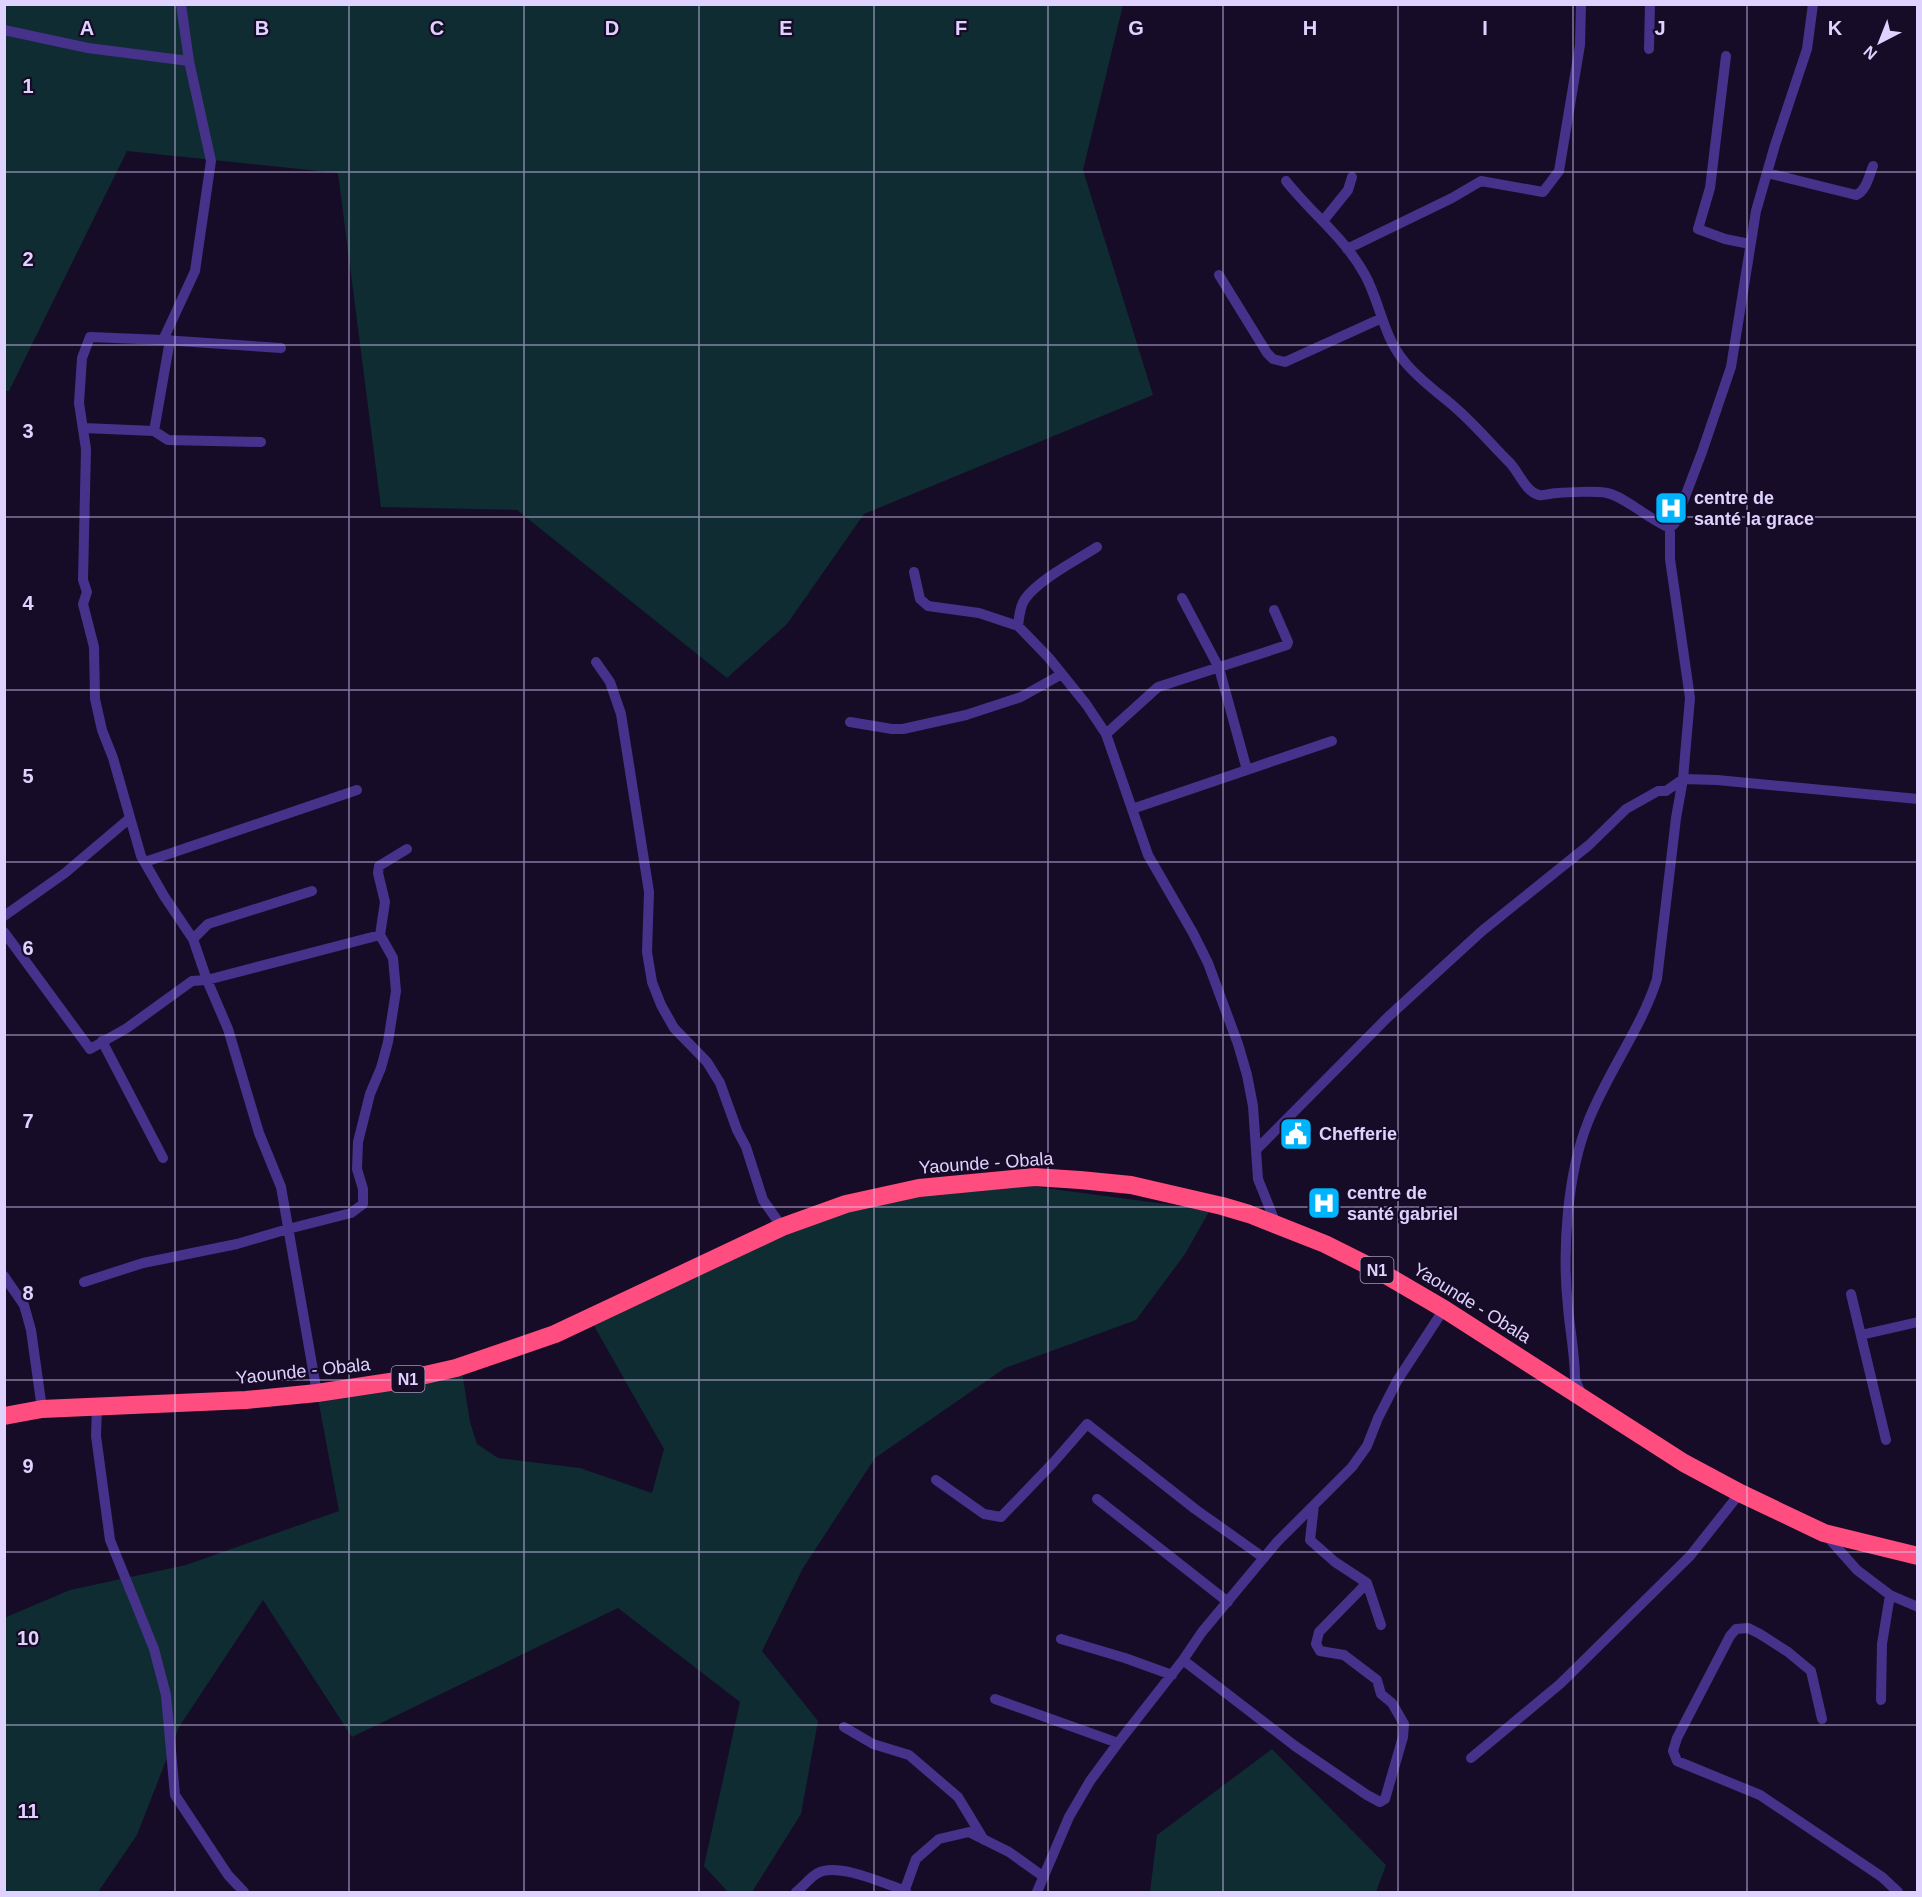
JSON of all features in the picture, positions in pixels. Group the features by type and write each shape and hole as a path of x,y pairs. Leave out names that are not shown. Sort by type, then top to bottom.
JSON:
{"highway":[{"name":"Yaounde - Obala","path":"4,1416 42,1409 246,1400 317,1393 403,1380 456,1368 555,1334 782,1227 846,1204 919,1188 1034,1177 1131,1185 1222,1206 1276,1224 1325,1244 1379,1271 1444,1309 1684,1463 1740,1493 1824,1533 1917,1557"}],"street":[{"path":"154,431 167,340 195,271 211,161 189,61 181,4"},
{"path":"1347,249 1452,198 1481,181 1543,192 1559,171 1580,45 1581,4"},
{"path":"1650,4 1650,49"},
{"path":"1582,1397 1575,1379 1565,1256 1572,1185 1587,1124 1601,1091 1650,1000 1657,979 1683,779 1690,698 1671,567 1670,528 1675,523 1702,452 1731,367 1756,211 1807,49 1813,4"},
{"path":"4,30 88,48 189,61"},
{"path":"1726,56 1710,188 1698,229 1725,239 1750,244"},
{"path":"1767,173 1856,195 1864,188 1873,166"},
{"path":"1323,221 1348,190 1352,177"},
{"path":"1286,181 1300,200 1323,221 1347,249 1367,280 1376,298 1390,339 1403,360 1436,393 1468,420 1514,467 1529,489 1538,495 1607,493 1625,501 1650,519 1670,528"},
{"path":"1219,275 1267,353 1278,362 1285,362 1382,318"},
{"path":"281,348 90,337 82,358 79,403 86,449 83,580 87,592 83,604 94,647 95,699 102,730 113,758 141,856 193,939 207,980 228,1029 259,1133 281,1187 317,1393"},
{"path":"83,428 154,431 168,440 261,442"},
{"path":"1018,626 1022,605 1031,592 1097,547"},
{"path":"914,572 920,599 928,606 979,613 1018,626 1086,704 1106,734 1148,855 1193,933 1222,1001 1247,1075 1253,1106 1258,1179 1276,1224"},
{"path":"1182,597 1219,668 1246,770"},
{"path":"1106,734 1158,687 1287,645 1288,642 1274,610"},
{"path":"596,662 616,695 623,723 649,892 647,952 652,982 674,1028 707,1062 720,1083 737,1130 746,1147 763,1200 782,1227"},
{"path":"850,722 903,729 956,717 1021,697 1062,675"},
{"path":"1132,809 1332,741"},
{"path":"1257,1149 1363,1039 1482,931 1561,869 1626,809 1658,791 1666,791 1683,779 1774,784 1917,799"},
{"path":"145,862 357,790"},
{"path":"4,916 65,873 130,818"},
{"path":"84,1282 142,1263 227,1246 351,1213 363,1204 363,1189 357,1169 358,1142 370,1094 381,1068 388,1042 396,991 393,958 380,936 385,902 378,873 379,866 407,849"},
{"path":"193,939 208,924 312,891"},
{"path":"4,932 90,1049 127,1028 192,981 207,980 380,936"},
{"path":"102,1041 163,1158"},
{"path":"4,1276 24,1305 31,1330 42,1409"},
{"path":"1851,1294 1886,1440"},
{"path":"1037,1893 1069,1817 1090,1781 1172,1675 1202,1632 1277,1542 1352,1467 1367,1446 1397,1381 1444,1309"},
{"path":"1861,1335 1917,1322"},
{"path":"97,1407 96,1436 110,1540 154,1649 166,1695 175,1795 228,1875 244,1893"},
{"path":"936,1480 984,1514 1001,1517 1087,1424 1264,1558"},
{"path":"1471,1758 1560,1684 1585,1660 1690,1556 1740,1493"},
{"path":"1097,1499 1228,1602"},
{"path":"1314,1505 1310,1540 1335,1562 1367,1583 1381,1625"},
{"path":"1824,1533 1857,1570 1890,1595 1917,1607"},
{"path":"1183,1660 1295,1746 1367,1796 1380,1802 1384,1799 1403,1737 1404,1724 1392,1703 1381,1694 1377,1680 1344,1655 1320,1651 1316,1644 1319,1632 1367,1583"},
{"path":"1881,1700 1882,1644 1890,1595"},
{"path":"1822,1719 1811,1671 1788,1652 1760,1634 1748,1628 1736,1629 1730,1636 1672,1751 1677,1761 1760,1795 1882,1877 1898,1893"},
{"path":"1061,1639 1172,1675"},
{"path":"995,1699 1118,1743"},
{"path":"844,1727 873,1744 909,1755 958,1797 984,1840"},
{"path":"796,1893 818,1873 834,1869 872,1878 905,1892 916,1859 939,1839 969,1832 1009,1852 1044,1877"}],"green space":[{"path":"5,5 1123,5 1083,170 1153,395 864,514 787,624 727,678 517,510 381,507 338,173 127,151 9,391 5,391"},
{"path":"1030,1186 1210,1210 1185,1254 1136,1320 1005,1368 875,1458 803,1568 762,1651 818,1721 801,1814 752,1892 728,1892 704,1866 740,1702 618,1608 352,1737 263,1600 179,1727 137,1835 98,1892 5,1892 4,1618 70,1590 186,1565 339,1511 317,1393 461,1365 470,1422 477,1444 498,1458 580,1468 652,1493 664,1449 589,1317 766,1233 915,1195"},
{"path":"1272,1749 1386,1865 1376,1892 1150,1892 1157,1835"}],"place":[{"name":"centre de santé la grace","path":"1671,508"},
{"name":"Chefferie","path":"1296,1134"},
{"name":"centre de santé gabriel","path":"1324,1203"}]}
